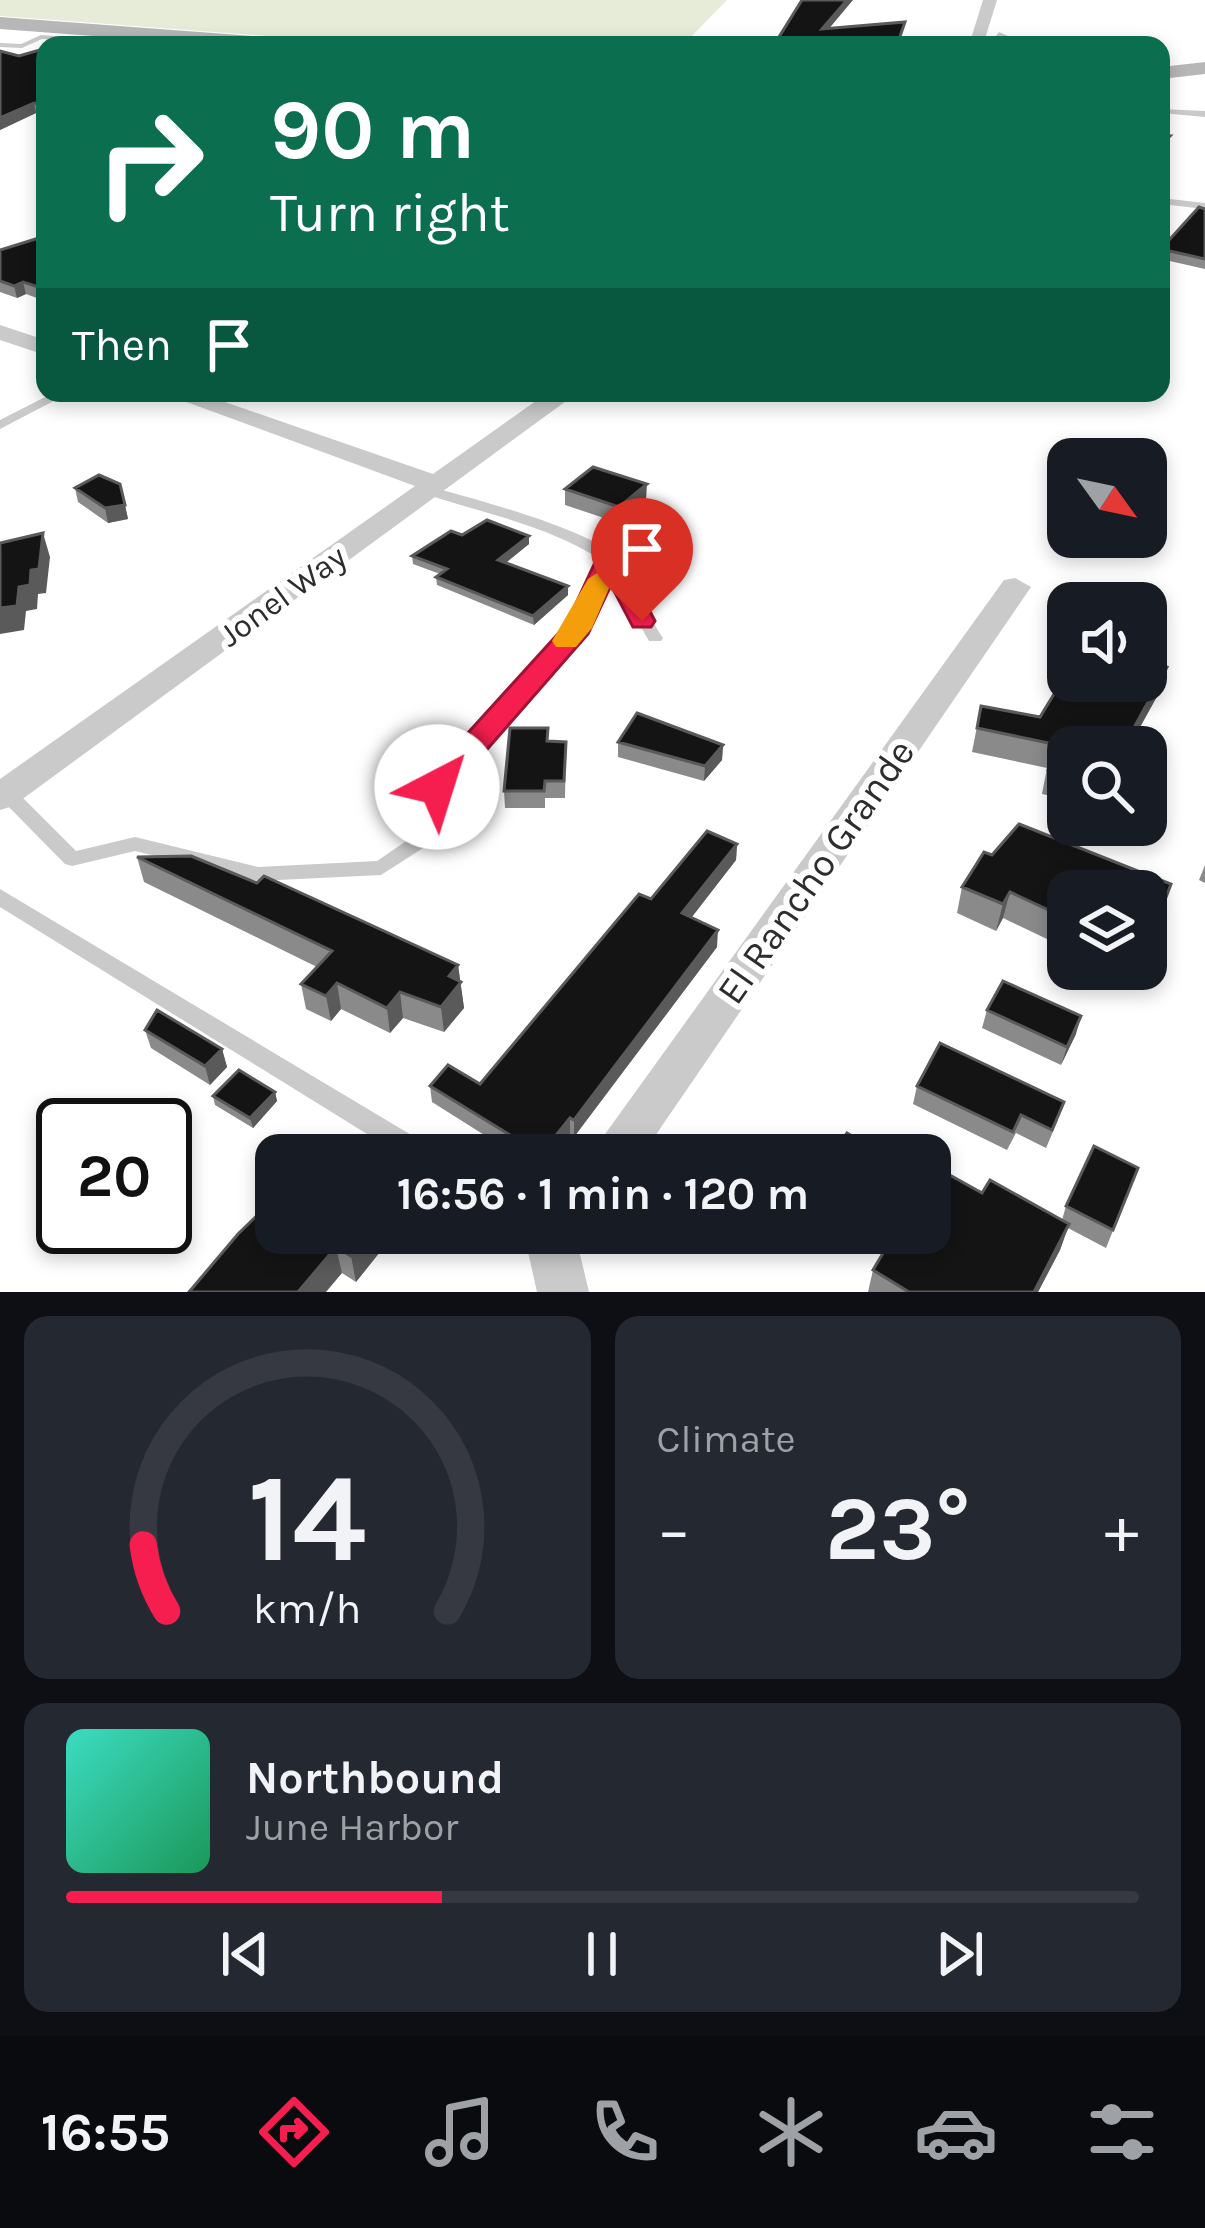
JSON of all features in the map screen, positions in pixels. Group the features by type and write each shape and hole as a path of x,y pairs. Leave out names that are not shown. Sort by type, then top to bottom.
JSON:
{"street":[{"path":"979,36 990,0"},
{"path":"0,23 171,36"},
{"path":"1170,72 1205,68"},
{"path":"0,332 36,345"},
{"path":"201,402 432,487"},
{"name":"Jonel Way","path":"3,795 551,402"},
{"name":"El Rancho Grande","path":"629,1134 1015,587"},
{"path":"554,1254 563,1292"}],"lane":[{"path":"999,34 1003,36"},
{"path":"0,45 22,46 36,39"},
{"path":"1170,112 1205,114"},
{"path":"1170,201 1205,206"},
{"path":"0,425 45,402"},
{"path":"432,487 610,558 629,603 655,638"},
{"path":"3,795 71,859 135,844 258,874 381,868 441,827 437,787 578,628 610,558"},
{"path":"0,898 388,1134"}],"green space":[{"path":"0,0 727,0 692,36 268,36 0,16"}],"building":[{"path":"802,0 847,0 822,29 905,22 900,36 780,36"},
{"path":"0,51 19,56 36,51 36,103 0,118"},
{"path":"1199,207 1205,209 1205,259 1170,251 1170,239"},
{"path":"36,239 36,286 0,281 0,250"},
{"path":"593,467 647,484 619,507 565,489"},
{"path":"99,475 120,484 125,505 105,508 75,488"},
{"path":"487,520 529,536 498,560 568,586 533,616 436,577 447,569 412,556 451,531 462,535"},
{"path":"43,533 39,569 31,570 30,585 19,587 17,606 0,608 0,543"},
{"path":"1049,702 1148,702 1135,726 1047,726 1047,743 977,728 981,706 1040,717"},
{"path":"637,713 723,745 705,766 618,742"},
{"path":"510,728 548,728 547,741 566,742 564,781 545,781 544,791 504,791"},
{"path":"1019,824 1047,835 1047,846 1075,846 1136,870 1047,870 1047,909 1010,892 1003,904 962,887 984,852 992,855"},
{"path":"707,831 737,844 682,913 718,930 574,1120 570,1118 557,1134 508,1134 430,1086 448,1065 480,1084 639,894 651,899"},
{"path":"191,856 257,883 264,876 458,965 449,976 461,982 441,1007 400,992 387,1008 337,983 326,996 301,984 332,951 137,857"},
{"path":"1003,981 1081,1016 1067,1047 987,1010"},
{"path":"157,1010 222,1049 205,1066 145,1030"},
{"path":"940,1043 1064,1102 1052,1130 1021,1115 1013,1132 917,1086"},
{"path":"239,1070 275,1092 250,1118 213,1096"},
{"path":"1094,1146 1138,1168 1113,1230 1066,1206"},
{"path":"951,1176 982,1193 990,1180 1069,1224 1034,1292 909,1292 873,1270 883,1254 951,1254"},
{"path":"255,1217 255,1254 330,1254 298,1292 189,1292"}],"slow traffic":[{"path":"566,641 578,628 600,579"}],"route":[{"path":"437,787 578,628 610,558 642,621"}]}
